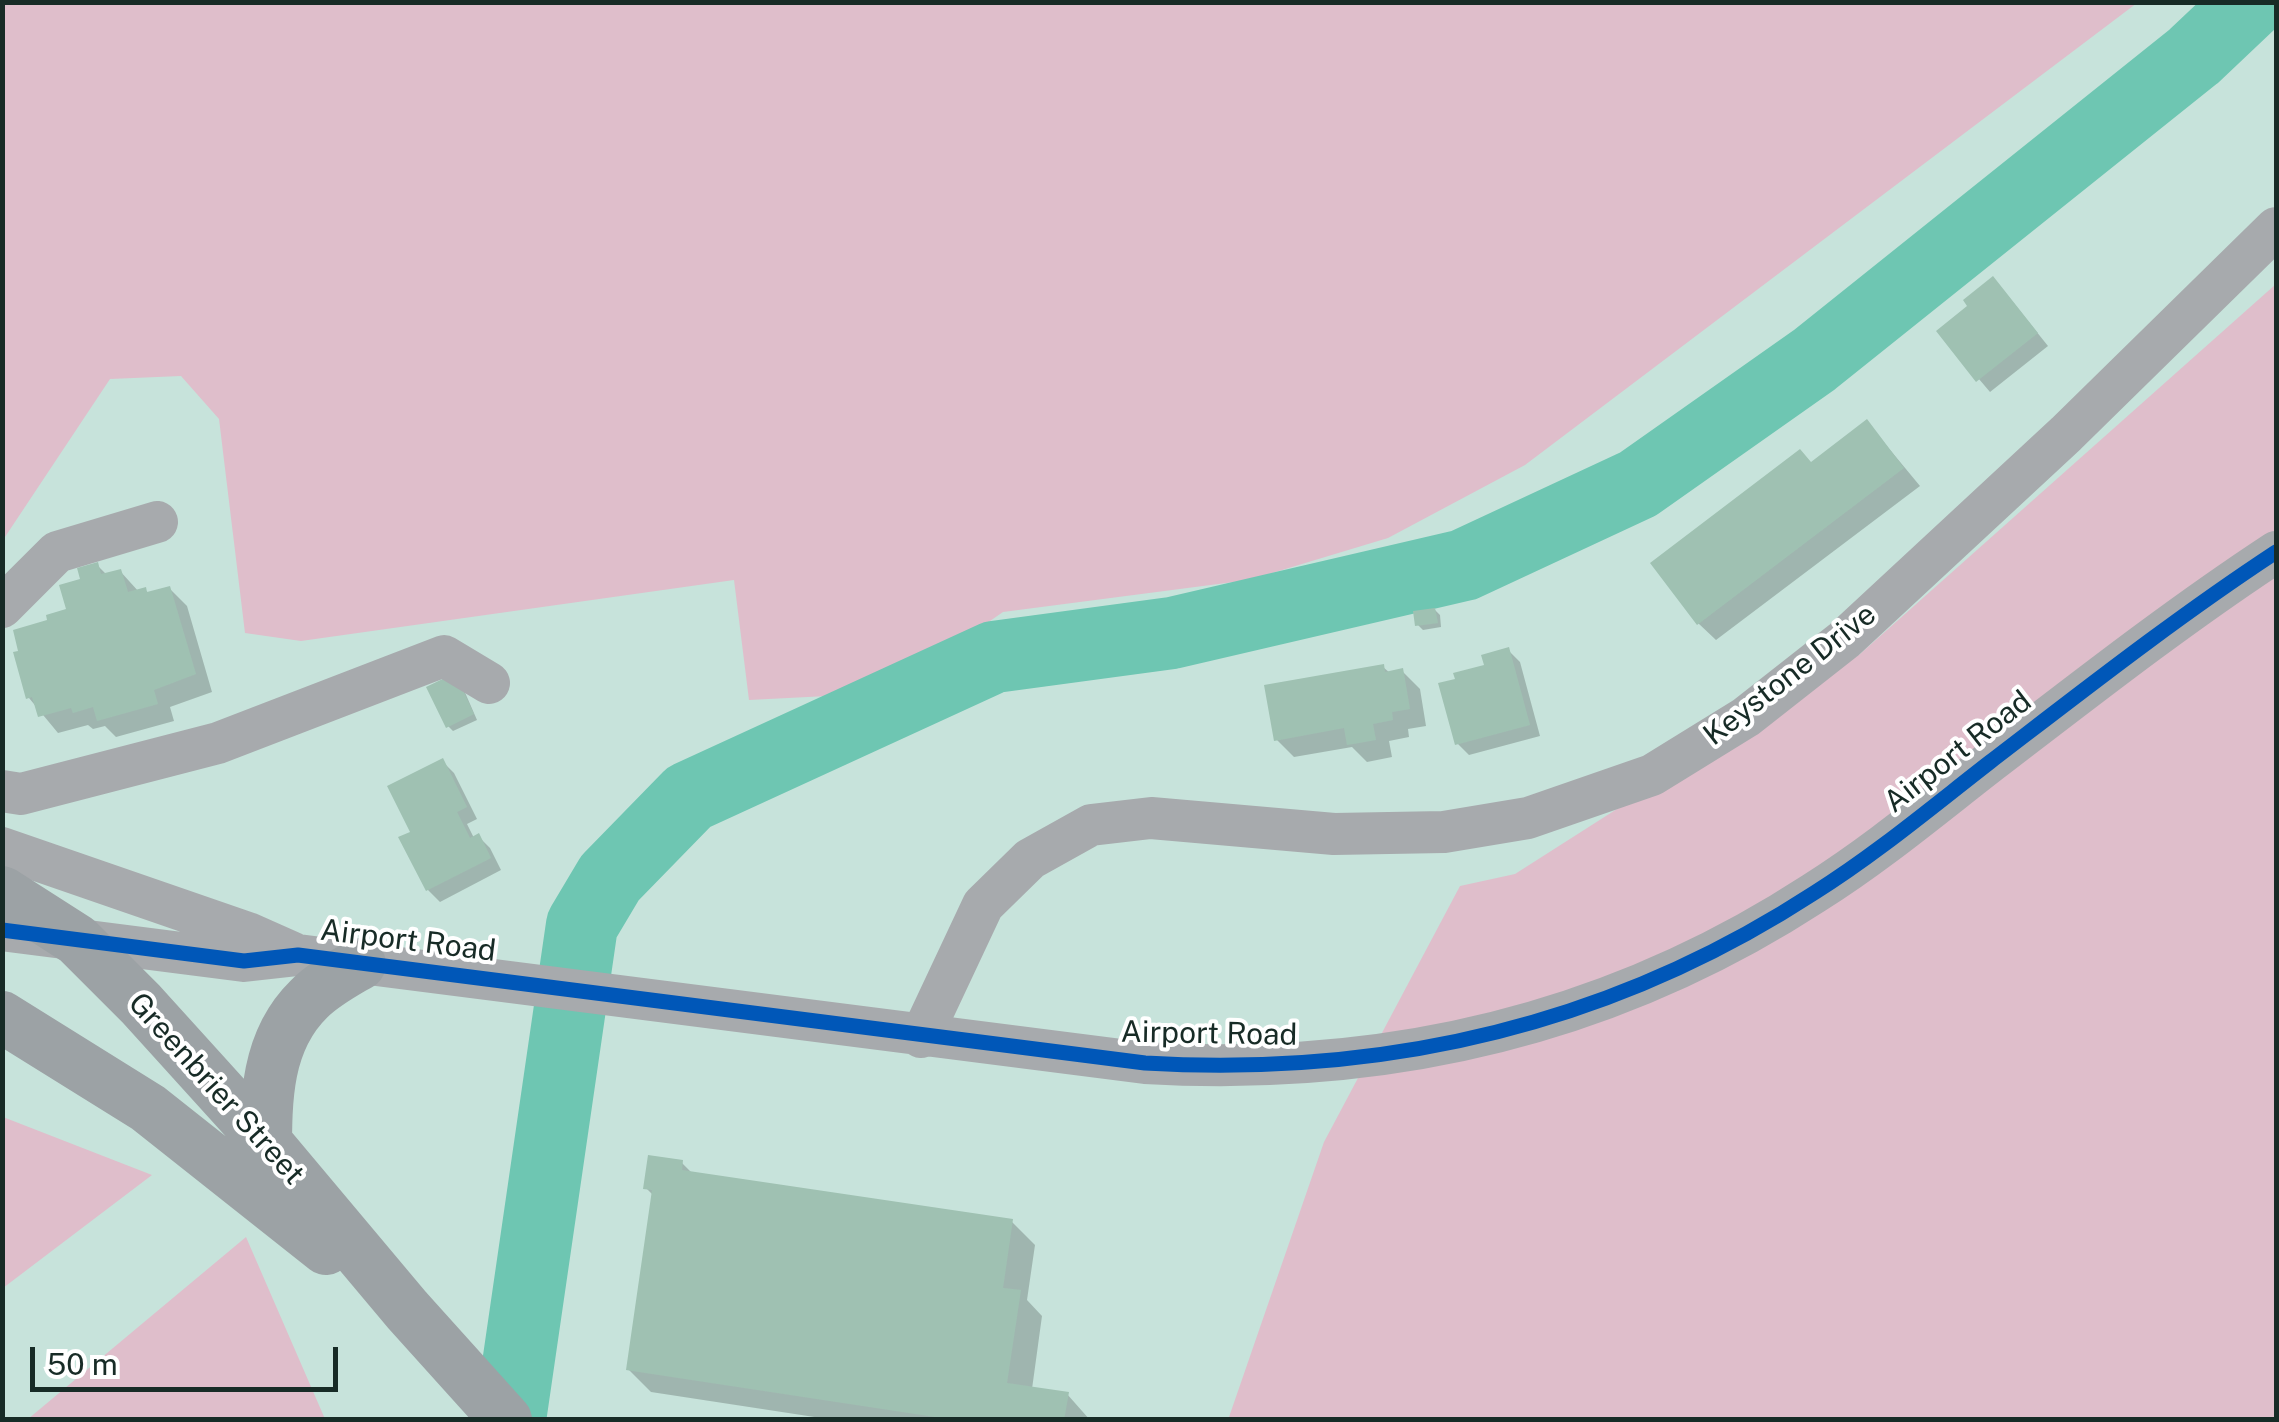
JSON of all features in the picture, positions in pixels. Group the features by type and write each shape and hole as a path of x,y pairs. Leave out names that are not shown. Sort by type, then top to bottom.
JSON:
{"main road":[{"name":"Greenbrier Street","path":"2,892 77,940 141,1004 506,1420"},
{"path":"266,1201 267,1088 270,1070 292,1021 308,1000 380,966"},
{"name":"Greenbrier Street","path":"2,1018 148,1108 408,1310"}],"street":[{"name":"Keystone Drive","path":"921,1037 983,906 1030,859 1091,825 1150,818 1334,834 1444,832 1528,818 1652,775 1746,717 1844,640 2066,434 2276,228"},
{"path":"2,607 58,552 157,522"},
{"name":"Airport Road","path":"2,930 244,961 298,955 1146,1063 1255,1067 1375,1058 1507,1032 1571,1012 1729,944 1815,893 1903,830 2128,655 2276,552"},
{"path":"2,791 21,794 218,743 444,656 488,683"},
{"name":"Airport Road","path":"2,848 248,933 298,955"}],"shaded area":[{"path":"3,2 2137,3 1525,465 1388,538 1249,580 1003,612 886,693 749,700 734,580 301,641 245,633 219,419 181,376 110,379 3,540"},
{"path":"2276,284 2276,1419 1228,1420 1324,1142 1460,886 1515,874 1860,654"},
{"path":"3,1117 152,1175 3,1288"},
{"path":"246,1237 325,1419 28,1419"}],"building":[{"path":"1993,276 2038,333 1976,382 1936,331 1967,306 1963,300"},
{"path":"1867,419 1904,468 1697,625 1650,563 1800,449 1811,462"},
{"path":"98,562 101,574 121,569 128,592 170,586 196,674 154,690 158,704 97,721 93,707 38,717 32,697 26,699 13,652 18,651 13,630 47,620 46,615 66,609 59,585 80,579 77,568"},
{"path":"1435,608 1438,623 1415,626 1413,611"},
{"path":"1509,647 1530,725 1455,745 1438,683 1455,679 1453,673 1484,665 1481,655"},
{"path":"1384,664 1385,672 1403,668 1410,709 1392,712 1393,720 1373,724 1376,740 1347,745 1344,728 1274,741 1264,685"},
{"path":"455,673 474,714 446,728 426,687"},
{"path":"443,758 467,807 457,812 470,838 479,833 491,858 426,891 398,837 410,832 387,786"},
{"path":"648,1155 683,1160 682,1170 1013,1219 1003,1288 1021,1290 1007,1383 1069,1392 1064,1420 955,1420 626,1370 652,1190 643,1189"}],"waterway":[{"path":"510,1420 582,925 610,878 689,797 994,657 1172,633 1464,565 1638,484 1814,360 2194,56 2251,2"}],"cycle path":[{"path":"2,930 244,961 298,955 1145,1063 1235,1065 1323,1061 1409,1050 1494,1033 1577,1008 1658,977 1737,939 1860,862 2131,654 2276,552"}]}
